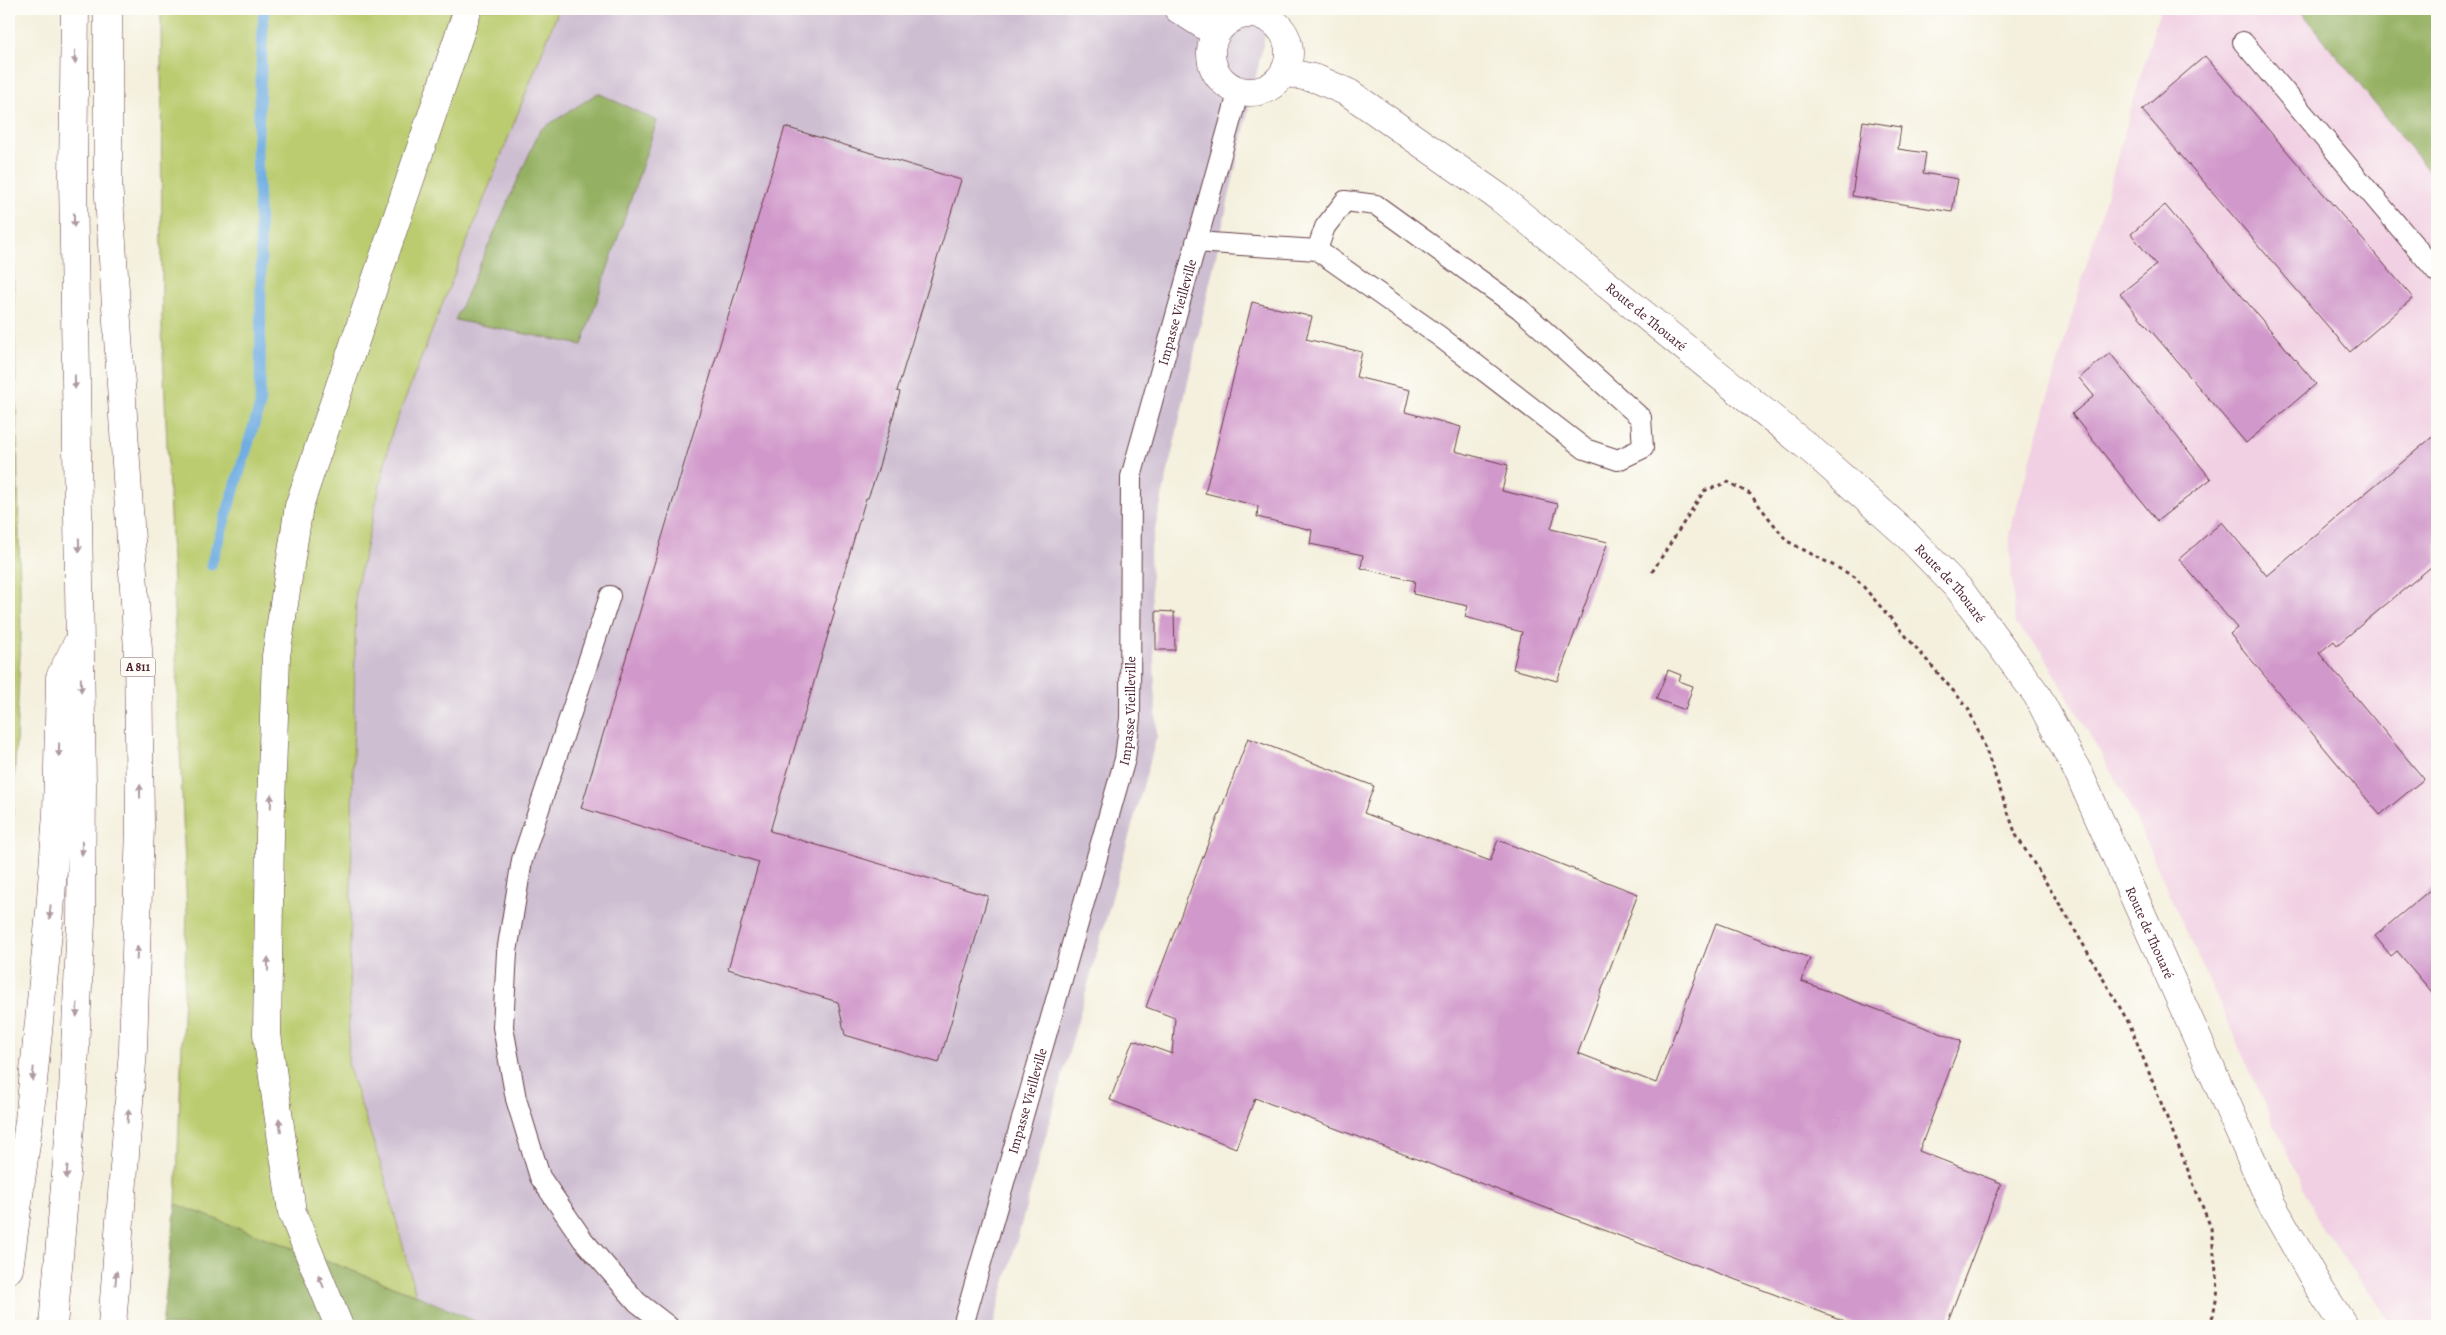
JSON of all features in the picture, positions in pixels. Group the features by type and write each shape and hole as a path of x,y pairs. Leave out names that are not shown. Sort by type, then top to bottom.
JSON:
{"main road":[{"path":"53,1326 73,1092 81,921 81,636 75,362 75,9"},
{"name":"A 811","path":"108,9 108,181 138,650 140,816 133,1049 112,1326"},
{"path":"339,1326 292,1212 267,1034 270,834 276,656 299,506 468,9"},
{"path":"1178,9 1216,33"},
{"path":"1256,14 1274,21 1288,39 1290,50 1285,72 1279,81 1265,89 1249,93 1226,84 1211,61 1211,47 1216,33 1225,23 1236,16 1256,14"},
{"name":"Route de Thouaré","path":"1285,72 1317,79 1349,93 1500,198 1814,452 1907,535 1960,590 2037,695 2080,776 2272,1204 2320,1291 2344,1326"},
{"path":"9,1269 29,1121 50,912 58,813 60,676 81,636"}],"lane":[{"path":"2243,42 2437,272"},
{"name":"Impasse Vieilleville","path":"963,1325 1125,759 1130,718 1131,477 1239,90"},
{"path":"1196,242 1316,250 1439,336 1586,449 1618,460 1643,448 1641,418 1520,309 1376,205 1345,201 1325,227 1316,250"},
{"path":"610,596 522,860 507,952 503,1027 516,1098 540,1177 583,1240 637,1302 668,1326"}],"path":[{"path":"1652,572 1704,491 1728,482 1750,494 1787,541 1855,577 1968,708 1985,747 2016,835 2062,908 2130,1025 2211,1228 2218,1289 2213,1316 2205,1326"}],"shaded area":[{"path":"559,9 1271,9 1150,552 1157,736 993,1326 486,1326 416,1295 385,1178 348,1065 356,590 392,432"},
{"path":"2160,9 2280,9 2301,11 2437,182 2437,1326 2393,1326 2319,1223 2126,798 2043,653 2015,624 2009,534"}],"green space":[{"path":"9,9 12,9 9,124"},
{"path":"161,9 559,9 392,432 356,590 348,1065 385,1178 416,1295 176,1204 187,912 162,328"},
{"path":"2280,9 2437,9 2437,182 2301,11"},
{"path":"598,93 657,121 582,345 455,320 540,130"},
{"path":"9,124 21,634 9,892"},
{"path":"176,1204 416,1295 486,1326 162,1326"}],"building":[{"path":"2205,56 2413,298 2350,352 2142,110"},
{"path":"1863,121 1901,127 1898,149 1926,153 1923,173 1958,179 1952,212 1852,196"},
{"path":"785,127 961,180 897,391 900,392 877,473 868,498 866,498 833,610 835,611 770,831 988,896 939,1063 845,1035 838,1002 728,969 759,862 581,808"},
{"path":"2165,205 2316,384 2246,443 2120,294 2156,265 2131,234"},
{"path":"1252,302 1312,317 1306,339 1362,352 1356,377 1410,390 1405,412 1461,427 1455,451 1508,465 1502,491 1558,504 1551,529 1608,542 1557,681 1513,669 1522,632 1465,617 1468,606 1413,594 1415,581 1361,568 1363,555 1310,544 1312,530 1257,517 1258,506 1205,493"},
{"path":"2110,353 2211,479 2157,521 2072,414 2094,396 2079,378"},
{"path":"2437,433 2437,562 2337,645 2334,641 2319,653 2424,779 2380,815 2230,634 2237,628 2179,559 2222,522 2267,576"},
{"path":"1156,611 1174,612 1175,650 1156,650"},
{"path":"1668,670 1681,675 1679,681 1693,686 1685,710 1656,699"},
{"path":"1248,738 1374,786 1364,813 1490,861 1498,840 1638,894 1578,1053 1656,1083 1716,923 1810,958 1801,981 1961,1041 1919,1151 2001,1183 1946,1326 1858,1326 1255,1098 1236,1148 1110,1100 1133,1040 1172,1054 1175,1018 1146,1007"},
{"path":"2437,884 2437,998 2397,951 2391,956 2375,936"}],"waterway":[{"path":"211,565 260,405 261,259 257,152 264,9"}]}
